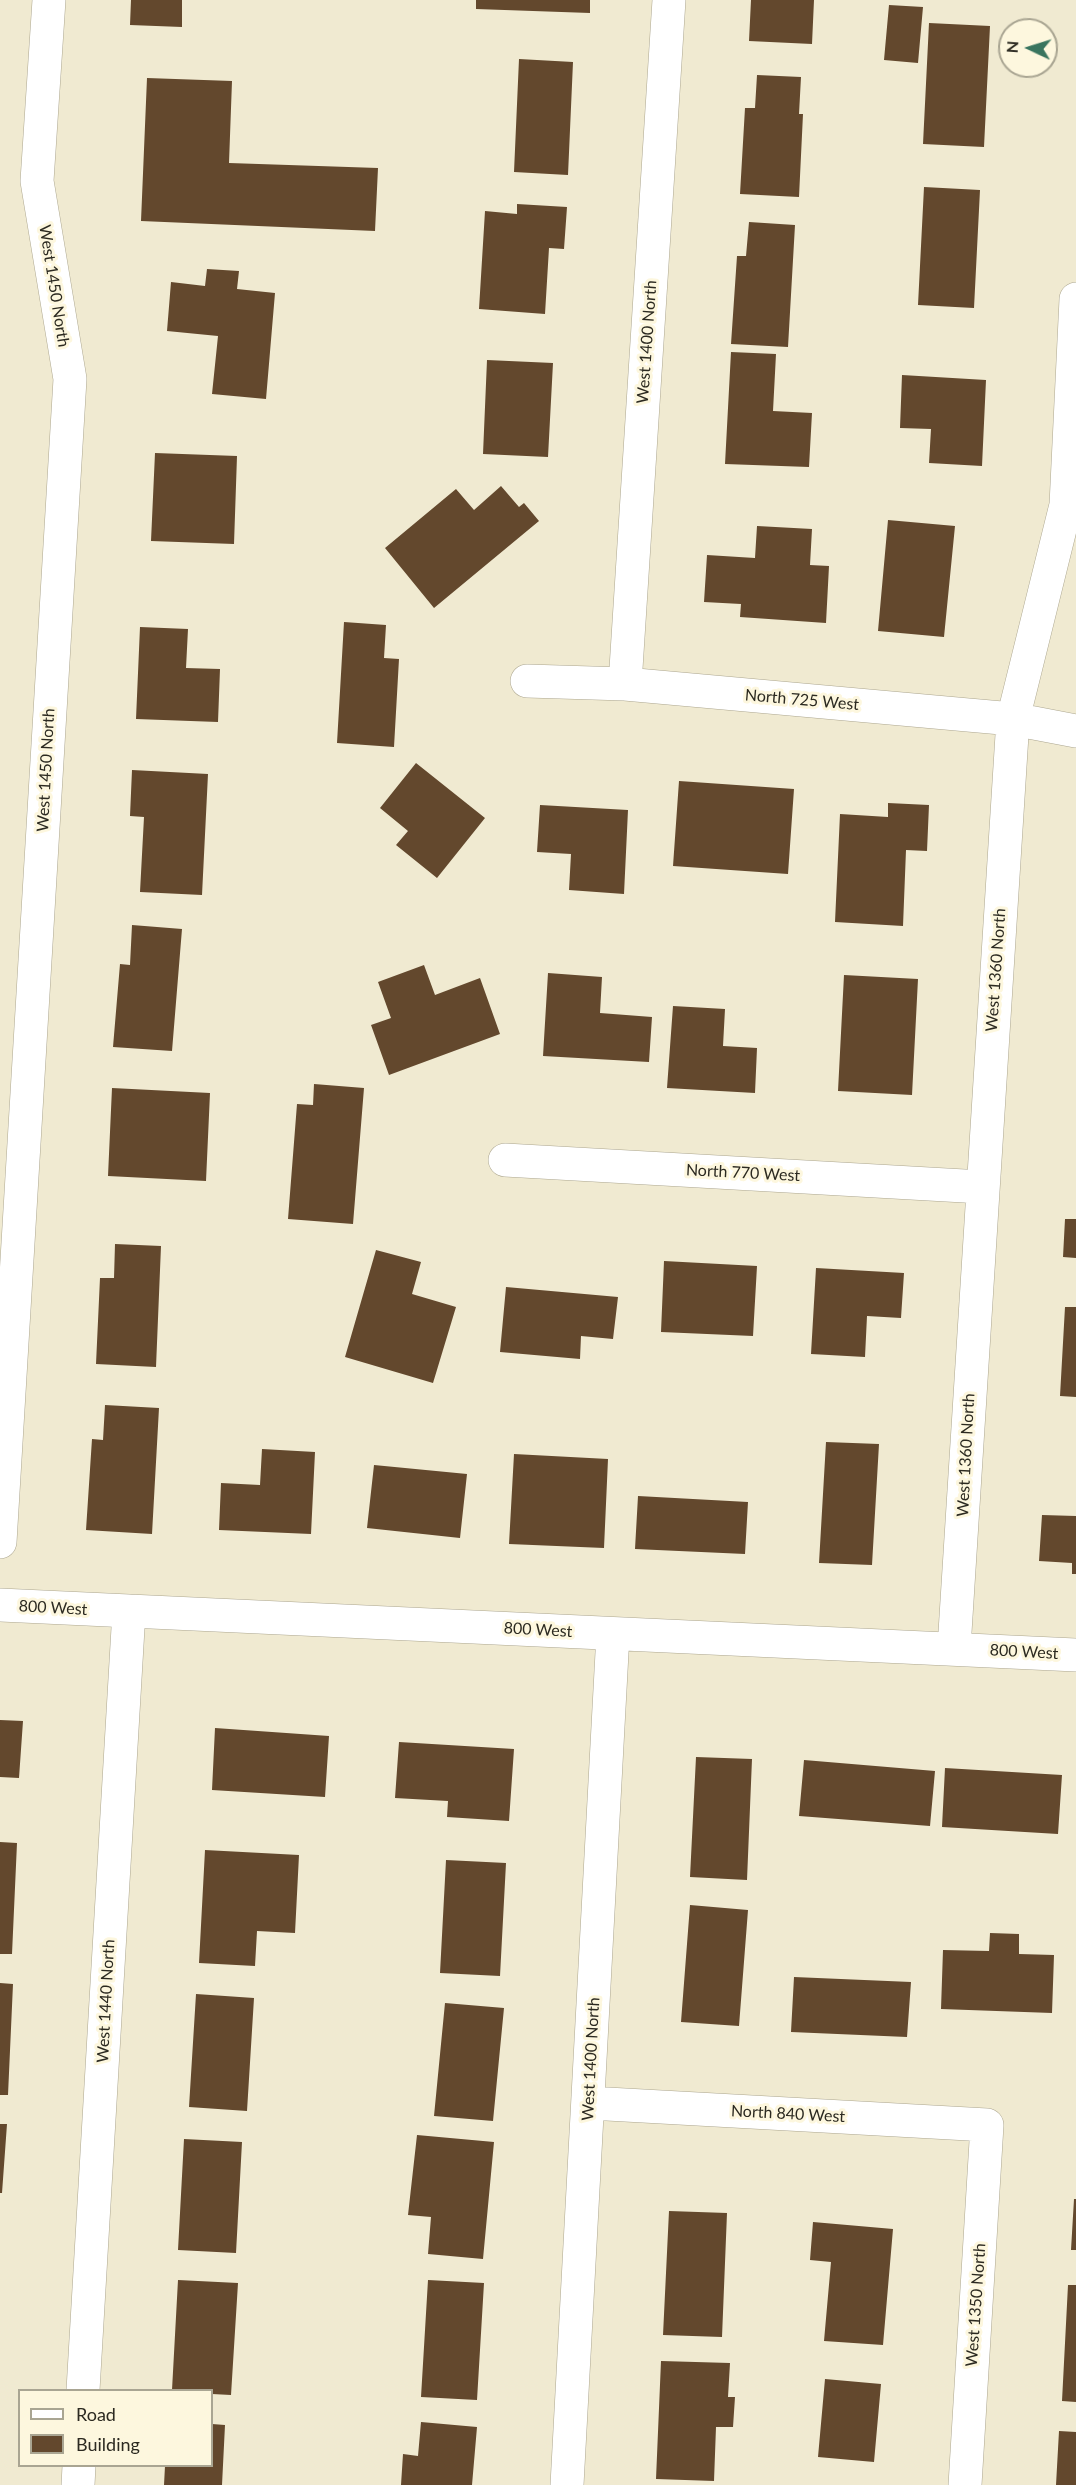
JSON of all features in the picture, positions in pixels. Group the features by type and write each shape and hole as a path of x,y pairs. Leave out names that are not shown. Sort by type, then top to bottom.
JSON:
{"street":[{"name":"West 1450 North","path":"0,1542 70,379 37,181 49,0"},
{"name":"West 1400 North","path":"625,684 669,0"},
{"name":"West 1360 North","path":"954,1648 1013,719 1066,505 1076,299"},
{"name":"North 725 West","path":"527,681 625,684 1013,719 1076,731"},
{"name":"North 770 West","path":"505,1160 982,1186"},
{"name":"800 West","path":"0,1605 1076,1655"},
{"name":"West 1440 North","path":"83,2389 129,1611"},
{"name":"West 1400 North","path":"567,2485 613,1634"},
{"name":"North 840 West","path":"589,2103 987,2125"},
{"name":"West 1350 North","path":"965,2485 987,2125"},
{"path":"78,2485 79,2467"}],"building":[{"path":"131,0 182,0 182,27 130,25"},
{"path":"476,0 590,0 590,13 476,9"},
{"path":"751,0 814,0 812,44 749,41"},
{"path":"889,5 923,7 918,63 884,60"},
{"path":"929,23 990,26 984,147 923,144"},
{"path":"519,59 573,62 568,175 514,172"},
{"path":"757,75 801,77 799,114 803,114 799,197 740,194 745,108 755,108"},
{"path":"147,78 232,81 229,163 378,168 375,231 141,221"},
{"path":"924,187 980,190 974,308 918,305"},
{"path":"517,204 567,207 564,249 549,248 545,314 479,309 485,211 517,214"},
{"path":"749,222 795,225 788,347 731,344 737,256 746,256"},
{"path":"207,269 239,271 237,289 275,293 266,399 212,394 218,336 167,331 171,282 205,286"},
{"path":"731,352 776,354 773,411 812,413 809,467 725,464"},
{"path":"487,360 553,363 548,457 483,454"},
{"path":"902,375 986,380 982,466 929,463 931,429 900,428"},
{"path":"155,453 237,456 234,544 151,541"},
{"path":"501,486 519,507 524,503 539,521 434,608 385,548 456,489 474,510"},
{"path":"888,520 955,526 944,637 878,631"},
{"path":"757,526 812,529 810,565 829,566 826,623 740,617 741,604 704,602 707,555 755,558"},
{"path":"344,622 386,625 384,658 399,659 394,747 337,743"},
{"path":"140,627 188,629 186,668 220,669 218,722 136,719"},
{"path":"416,763 485,818 437,878 396,845 408,831 380,808"},
{"path":"132,770 208,774 202,895 140,892 144,817 130,816"},
{"path":"679,781 794,789 788,874 673,866"},
{"path":"888,803 929,805 927,851 906,850 903,926 835,922 840,814 888,817"},
{"path":"540,805 628,810 624,894 569,890 571,854 537,852"},
{"path":"132,925 182,929 172,1051 113,1047 120,964 130,965"},
{"path":"424,965 435,995 480,978 500,1034 389,1075 371,1025 391,1018 378,982"},
{"path":"548,973 602,977 600,1013 652,1017 649,1062 543,1056"},
{"path":"844,975 918,979 912,1095 838,1091"},
{"path":"673,1006 725,1009 723,1046 757,1048 755,1093 667,1088"},
{"path":"314,1084 364,1088 353,1224 288,1219 297,1104 313,1105"},
{"path":"112,1088 210,1093 206,1181 108,1176"},
{"path":"1065,1219 1076,1219 1076,1258 1063,1257"},
{"path":"115,1244 161,1246 156,1367 96,1364 100,1278 114,1278"},
{"path":"376,1250 421,1262 412,1294 456,1307 433,1383 345,1357"},
{"path":"664,1261 757,1266 753,1336 661,1332"},
{"path":"816,1268 904,1273 901,1318 867,1316 865,1357 811,1354"},
{"path":"506,1287 618,1297 613,1339 581,1336 580,1359 500,1352"},
{"path":"1065,1307 1076,1307 1076,1397 1060,1396"},
{"path":"105,1405 159,1408 152,1534 86,1530 92,1439 103,1440"},
{"path":"826,1442 879,1444 872,1565 819,1563"},
{"path":"262,1449 315,1452 311,1534 219,1530 221,1483 260,1485"},
{"path":"514,1454 608,1459 604,1548 509,1544"},
{"path":"374,1465 467,1474 460,1538 367,1528"},
{"path":"638,1496 748,1502 745,1554 635,1549"},
{"path":"1042,1515 1076,1516 1076,1574 1072,1574 1072,1563 1039,1561"},
{"path":"0,1720 23,1721 19,1778 0,1777"},
{"path":"215,1728 329,1736 325,1797 212,1790"},
{"path":"399,1742 514,1749 509,1821 447,1817 448,1801 395,1798"},
{"path":"696,1757 752,1759 747,1880 690,1877"},
{"path":"804,1760 935,1771 930,1826 799,1816"},
{"path":"945,1768 1062,1775 1058,1834 942,1827"},
{"path":"0,1842 17,1843 12,1954 0,1954"},
{"path":"205,1850 299,1855 295,1933 257,1931 255,1966 199,1963"},
{"path":"446,1860 506,1863 500,1976 440,1973"},
{"path":"690,1905 748,1910 739,2026 681,2022"},
{"path":"990,1933 1019,1934 1019,1954 1054,1955 1052,2013 941,2009 943,1950 989,1951"},
{"path":"794,1977 911,1982 907,2037 791,2032"},
{"path":"0,1983 13,1984 8,2095 0,2095"},
{"path":"196,1994 254,1998 247,2111 189,2107"},
{"path":"445,2003 504,2008 493,2121 434,2116"},
{"path":"0,2124 7,2124 2,2193 0,2193"},
{"path":"417,2135 494,2142 483,2259 428,2254 431,2217 408,2215"},
{"path":"184,2139 242,2142 236,2253 178,2250"},
{"path":"1074,2199 1076,2199 1076,2250 1071,2250"},
{"path":"669,2211 727,2213 722,2337 663,2335"},
{"path":"813,2222 893,2229 883,2345 824,2341 831,2262 810,2260"},
{"path":"178,2280 238,2283 231,2395 213,2394 213,2389 172,2389"},
{"path":"428,2280 484,2283 477,2400 421,2397"},
{"path":"1068,2285 1076,2285 1076,2402 1062,2401"},
{"path":"661,2361 730,2363 728,2397 735,2397 733,2427 716,2427 714,2481 656,2479"},
{"path":"825,2379 881,2384 874,2462 818,2457"},
{"path":"421,2422 477,2427 472,2485 401,2485 403,2454 418,2456"},
{"path":"213,2424 225,2425 222,2485 164,2485 165,2467 213,2467"},
{"path":"1059,2431 1076,2432 1076,2485 1056,2485"}]}
